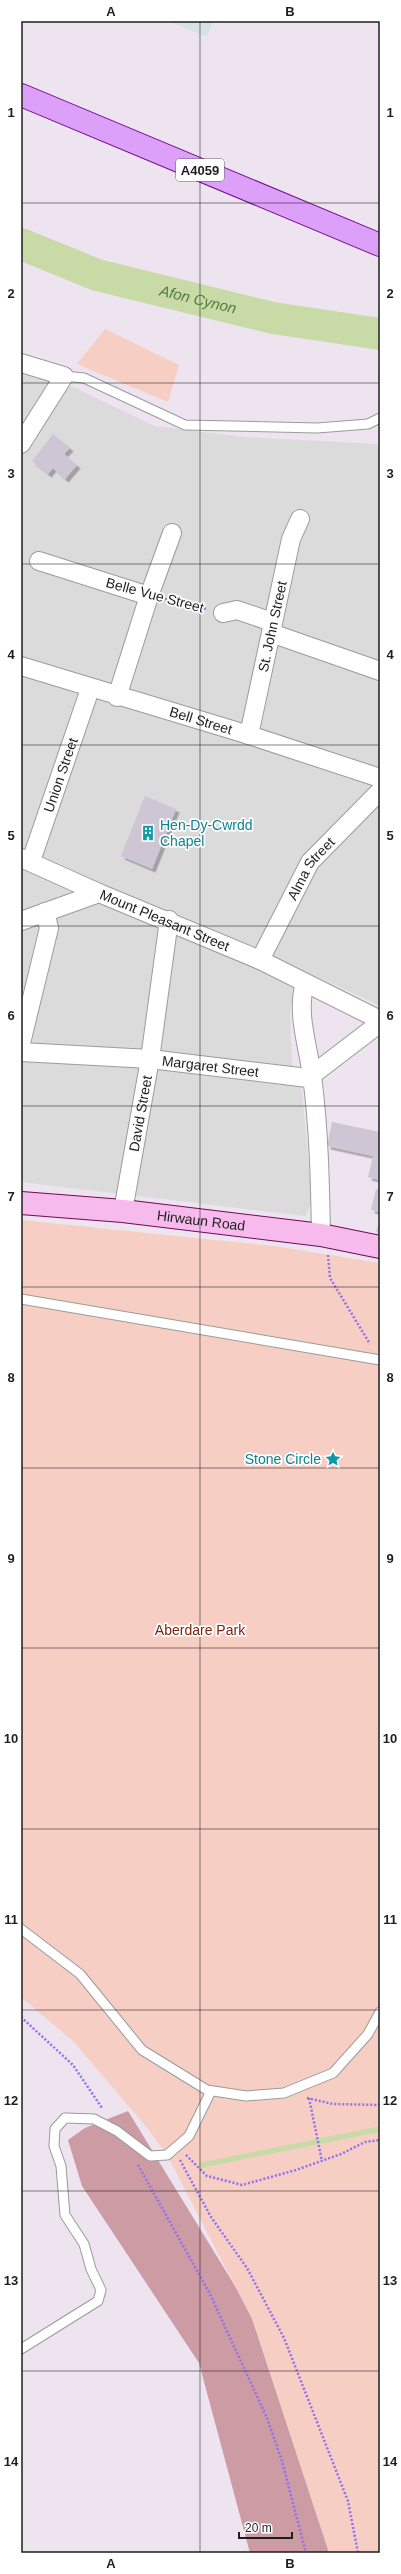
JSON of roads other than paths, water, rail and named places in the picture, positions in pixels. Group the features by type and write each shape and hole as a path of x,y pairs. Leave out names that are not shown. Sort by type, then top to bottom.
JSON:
{"main road":[{"name":"A4059","path":"21,95 380,245"},
{"name":"Hirwaun Road","path":"21,1203 123,1211 326,1236 380,1247"}],"street":[{"path":"21,363 64,376 21,444"},
{"name":"St. John Street","path":"249,735 291,538 300,519"},
{"path":"117,697 149,596 172,533"},
{"name":"Belle Vue Street","path":"39,561 149,596"},
{"name":"Belle Vue Street","path":"223,613 237,610 271,627 380,671"},
{"name":"Bell Street","path":"21,666 90,689 249,735 380,778"},
{"name":"Union Street","path":"26,860 90,689"},
{"name":"Alma Street","path":"260,960 310,862 380,791"},
{"path":"26,860 99,893"},
{"name":"Mount Pleasant Street","path":"21,921 99,893 169,920 260,960 380,1020"},
{"path":"21,1042 49,928 45,912"},
{"name":"David Street","path":"123,1211 150,1059 169,920"},
{"path":"305,983 300,997 312,1075 326,1236"},
{"path":"312,1075 380,1023"},
{"name":"Margaret Street","path":"21,1052 150,1059 308,1078 312,1075"}],"lane":[{"path":"64,376 84,378 185,425 317,428 368,424 380,418"},
{"path":"21,1299 378,1359"},
{"path":"21,1929 80,1974 142,2050 211,2091 246,2096 284,2092 333,2073 368,2034 380,2012"},
{"path":"21,2349 98,2301 101,2290 91,2269 84,2244 65,2215 61,2166 54,2146 55,2129 65,2118 94,2119 117,2131 150,2156 167,2155 190,2136 211,2091"}],"waterway":[{"name":"Afon Cynon","path":"21,244 97,275 273,318 380,334"},
{"path":"202,2165 380,2129"}],"place":[{"name":"Hen-Dy-Cwrdd Chapel","path":"148,833"},
{"name":"Stone Circle","path":"333,1459"}],"park label":[{"name":"Aberdare Park","path":"200,1630"}]}
